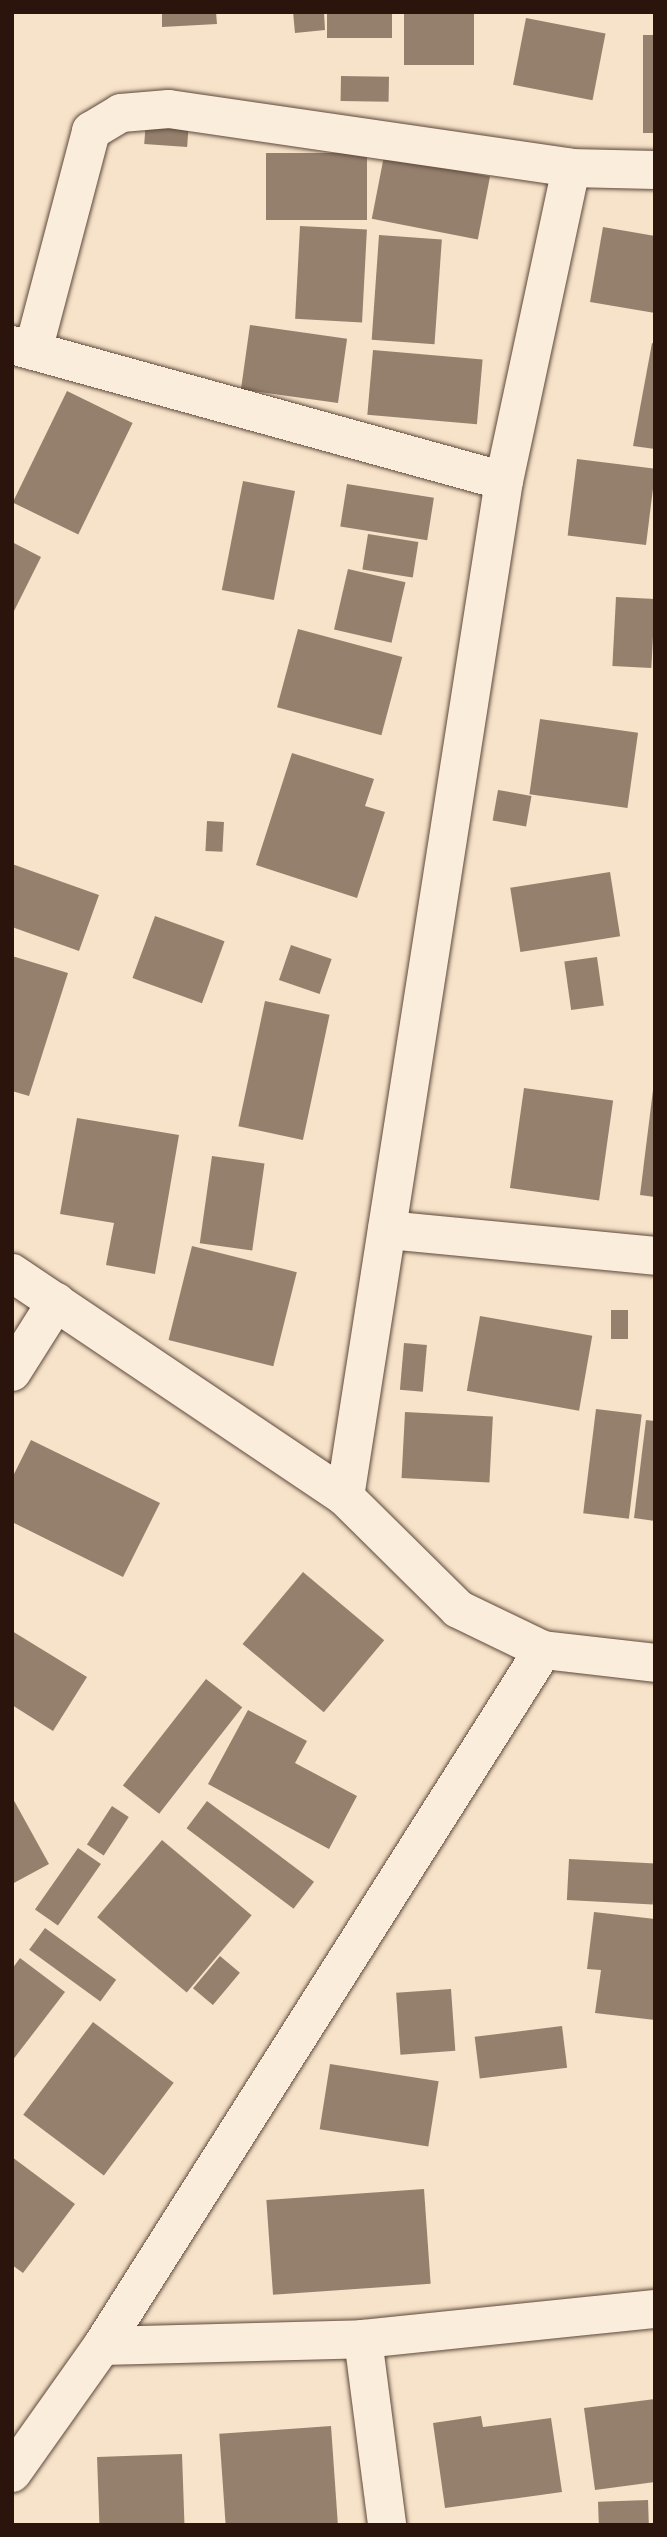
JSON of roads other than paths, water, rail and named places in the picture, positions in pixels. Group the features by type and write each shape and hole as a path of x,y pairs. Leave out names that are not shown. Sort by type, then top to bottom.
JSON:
{"street":[{"path":"504,481 23,348 91,131 121,113 169,109 571,168 655,170"},
{"path":"345,1497 504,481 571,168"},
{"path":"387,1230 655,1256"},
{"path":"12,1273 345,1497 458,1609 543,1650 655,1663"},
{"path":"12,1372 56,1303"},
{"path":"12,2473 102,2346 543,1650"},
{"path":"102,2346 363,2339 655,2309"},
{"path":"363,2339 387,2525"}]}
